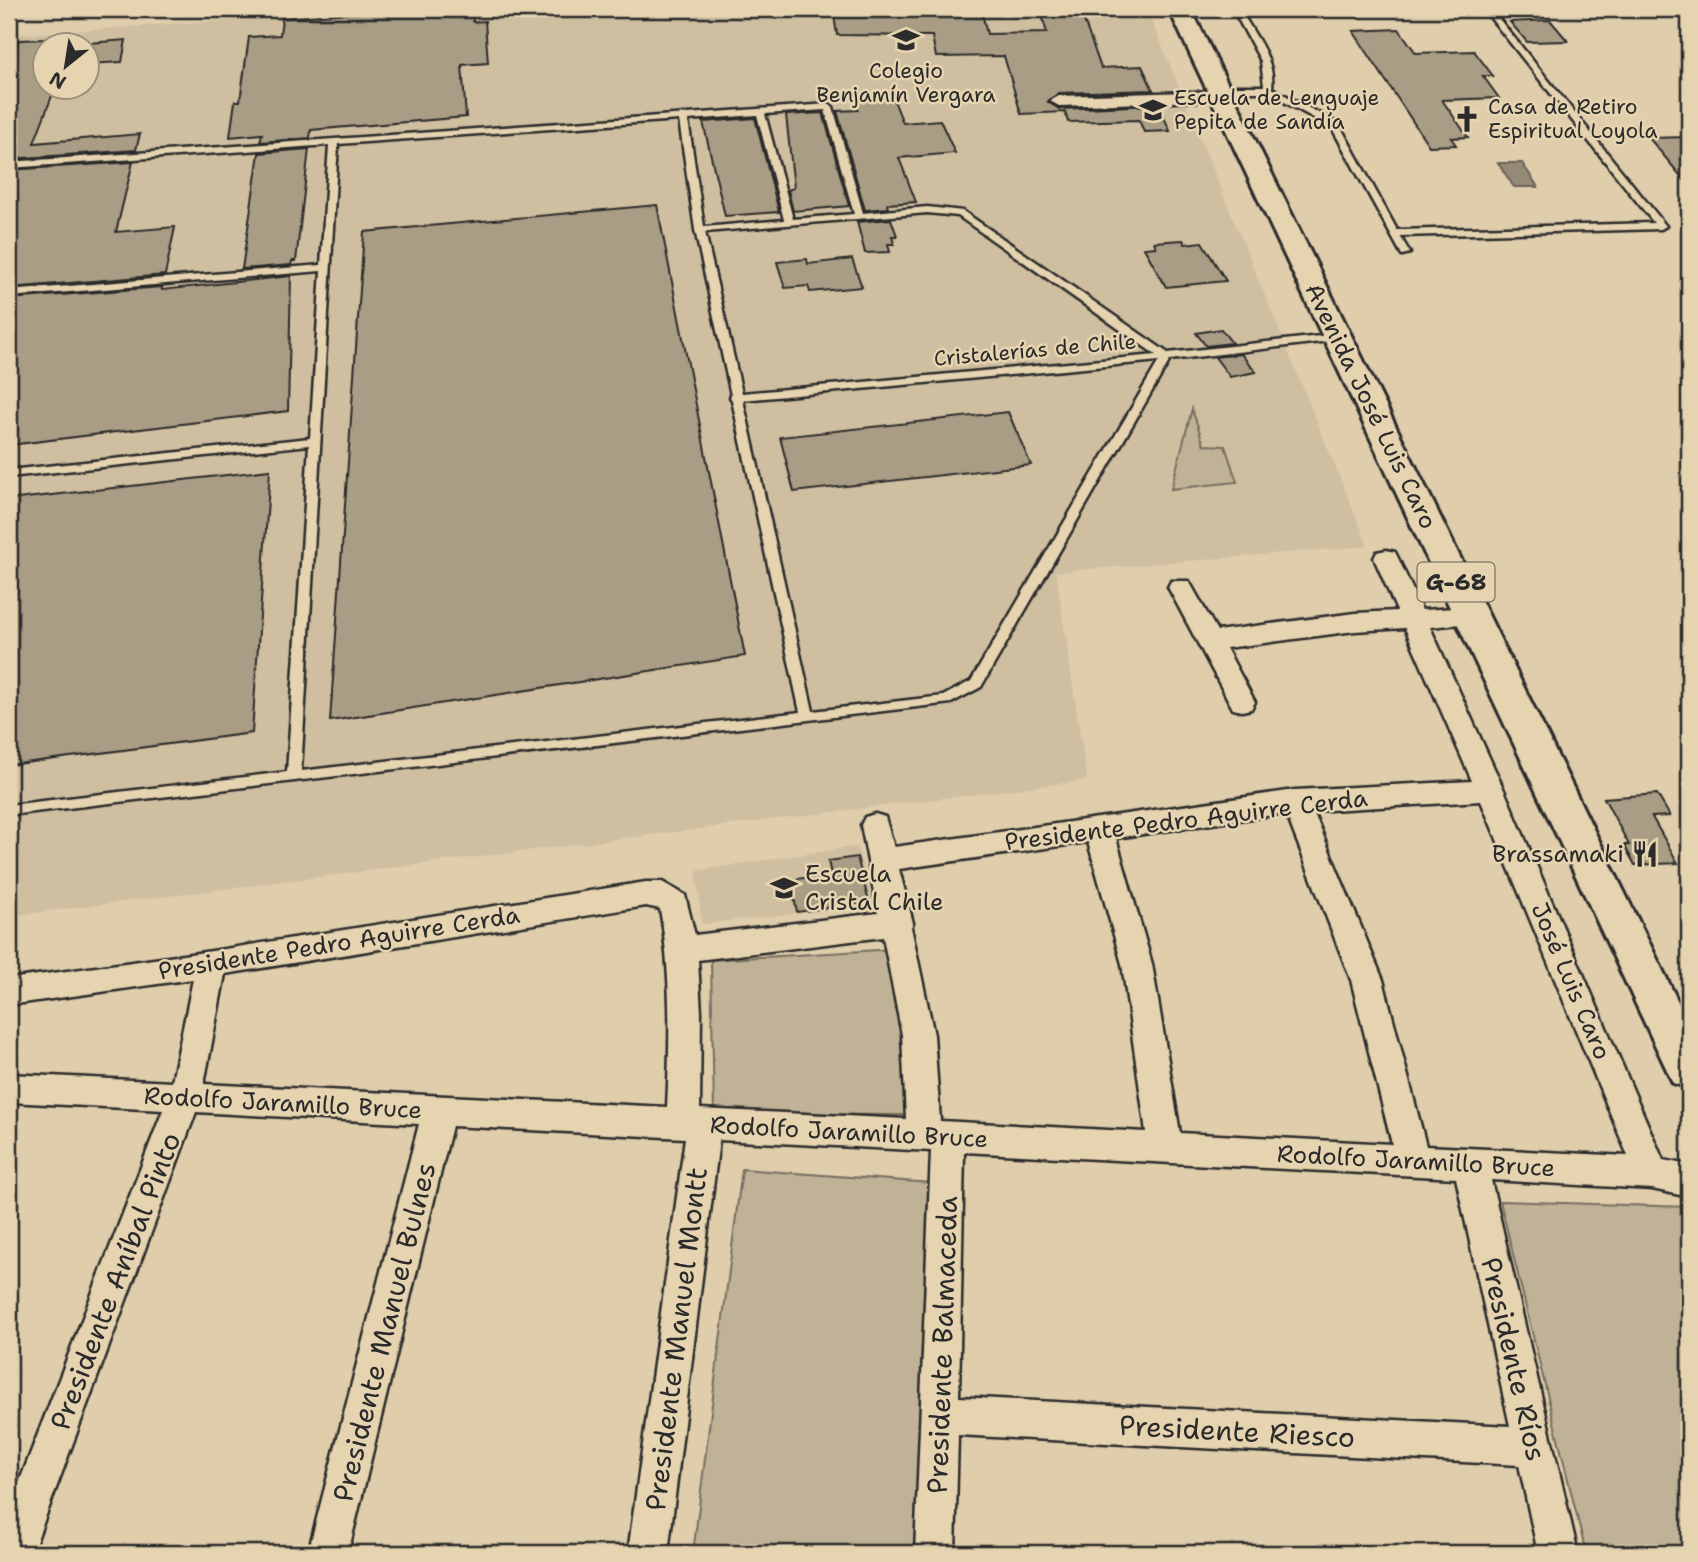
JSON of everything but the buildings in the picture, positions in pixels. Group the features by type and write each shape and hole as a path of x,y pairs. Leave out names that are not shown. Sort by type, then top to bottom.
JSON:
{"main road":[{"name":"Avenida José Luis Caro","path":"1180,9 1689,1069"}],"street":[{"path":"1059,101 1220,92"},
{"name":"José Luis Caro","path":"1386,558 1490,790 1653,1173"},
{"path":"1180,587 1242,702"},
{"path":"1209,642 1355,622 1472,617"},
{"name":"Presidente Pedro Aguirre Cerda","path":"883,860 1295,801 1490,790"},
{"path":"1295,801 1367,979 1388,1052 1413,1162"},
{"name":"Presidente Balmaceda","path":"875,825 898,923 936,1137 940,1415 936,1553"},
{"path":"1099,829 1137,964 1165,1148"},
{"name":"Presidente Pedro Aguirre Cerda","path":"9,992 212,964 646,894 668,897"},
{"name":"Presidente Manuel Montt","path":"648,1553 693,1124 682,949 674,903 668,897"},
{"path":"682,949 898,923"},
{"name":"Presidente Aníbal Pinto","path":"12,1553 185,1097 212,964"},
{"name":"Rodolfo Jaramillo Bruce","path":"9,1088 1653,1173 1689,1181"},
{"name":"Presidente Manuel Bulnes","path":"328,1553 439,1111"},
{"name":"Presidente Ríos","path":"1470,1164 1558,1553"},
{"name":"Presidente Riesco","path":"940,1415 1534,1447"}],"lane":[{"path":"1268,89 1270,79 1267,63 1241,17 1250,11 1328,9"},
{"path":"1394,233 1661,226 1487,9 1483,9"},
{"path":"1220,92 1268,89 1336,126 1405,253"},
{"path":"9,164 334,144 829,107 859,216"},
{"path":"760,111 789,222"},
{"path":"683,116 700,229 807,714"},
{"path":"294,776 334,144"},
{"path":"9,810 807,714 946,700 975,684 1166,357 960,213 939,209 700,229"},
{"path":"9,294 325,268"},
{"name":"Cristalerías de Chile","path":"736,397 1166,357 1338,337"},
{"path":"9,472 315,441"}],"shaded area":[{"path":"392,9 1147,9 1368,546 1056,572 1087,780 9,916 9,45 13,35 32,34 32,102 102,102 102,32 57,32"},
{"path":"1498,163 1522,163 1538,187 1514,187"},
{"path":"1192,409 1204,445 1225,446 1237,482 1171,489"},
{"name":"Escuela Cristal Chile","path":"857,846 874,905 702,924 696,871"},
{"path":"895,949 914,1115 714,1114 711,960"},
{"path":"742,1169 931,1183 916,1553 693,1553"},
{"path":"1500,1201 1689,1207 1689,1553 1586,1553"}],"place":[{"name":"Colegio Benjamín Vergara","path":"906,40"},
{"name":"Escuela de Lenguaje Pepita de Sandía","path":"1153,110"},
{"name":"Casa de Retiro Espiritual Loyola","path":"1467,119"},
{"name":"Brassamaki","path":"1645,854"},
{"name":"Escuela Cristal Chile","path":"784,888"}]}
